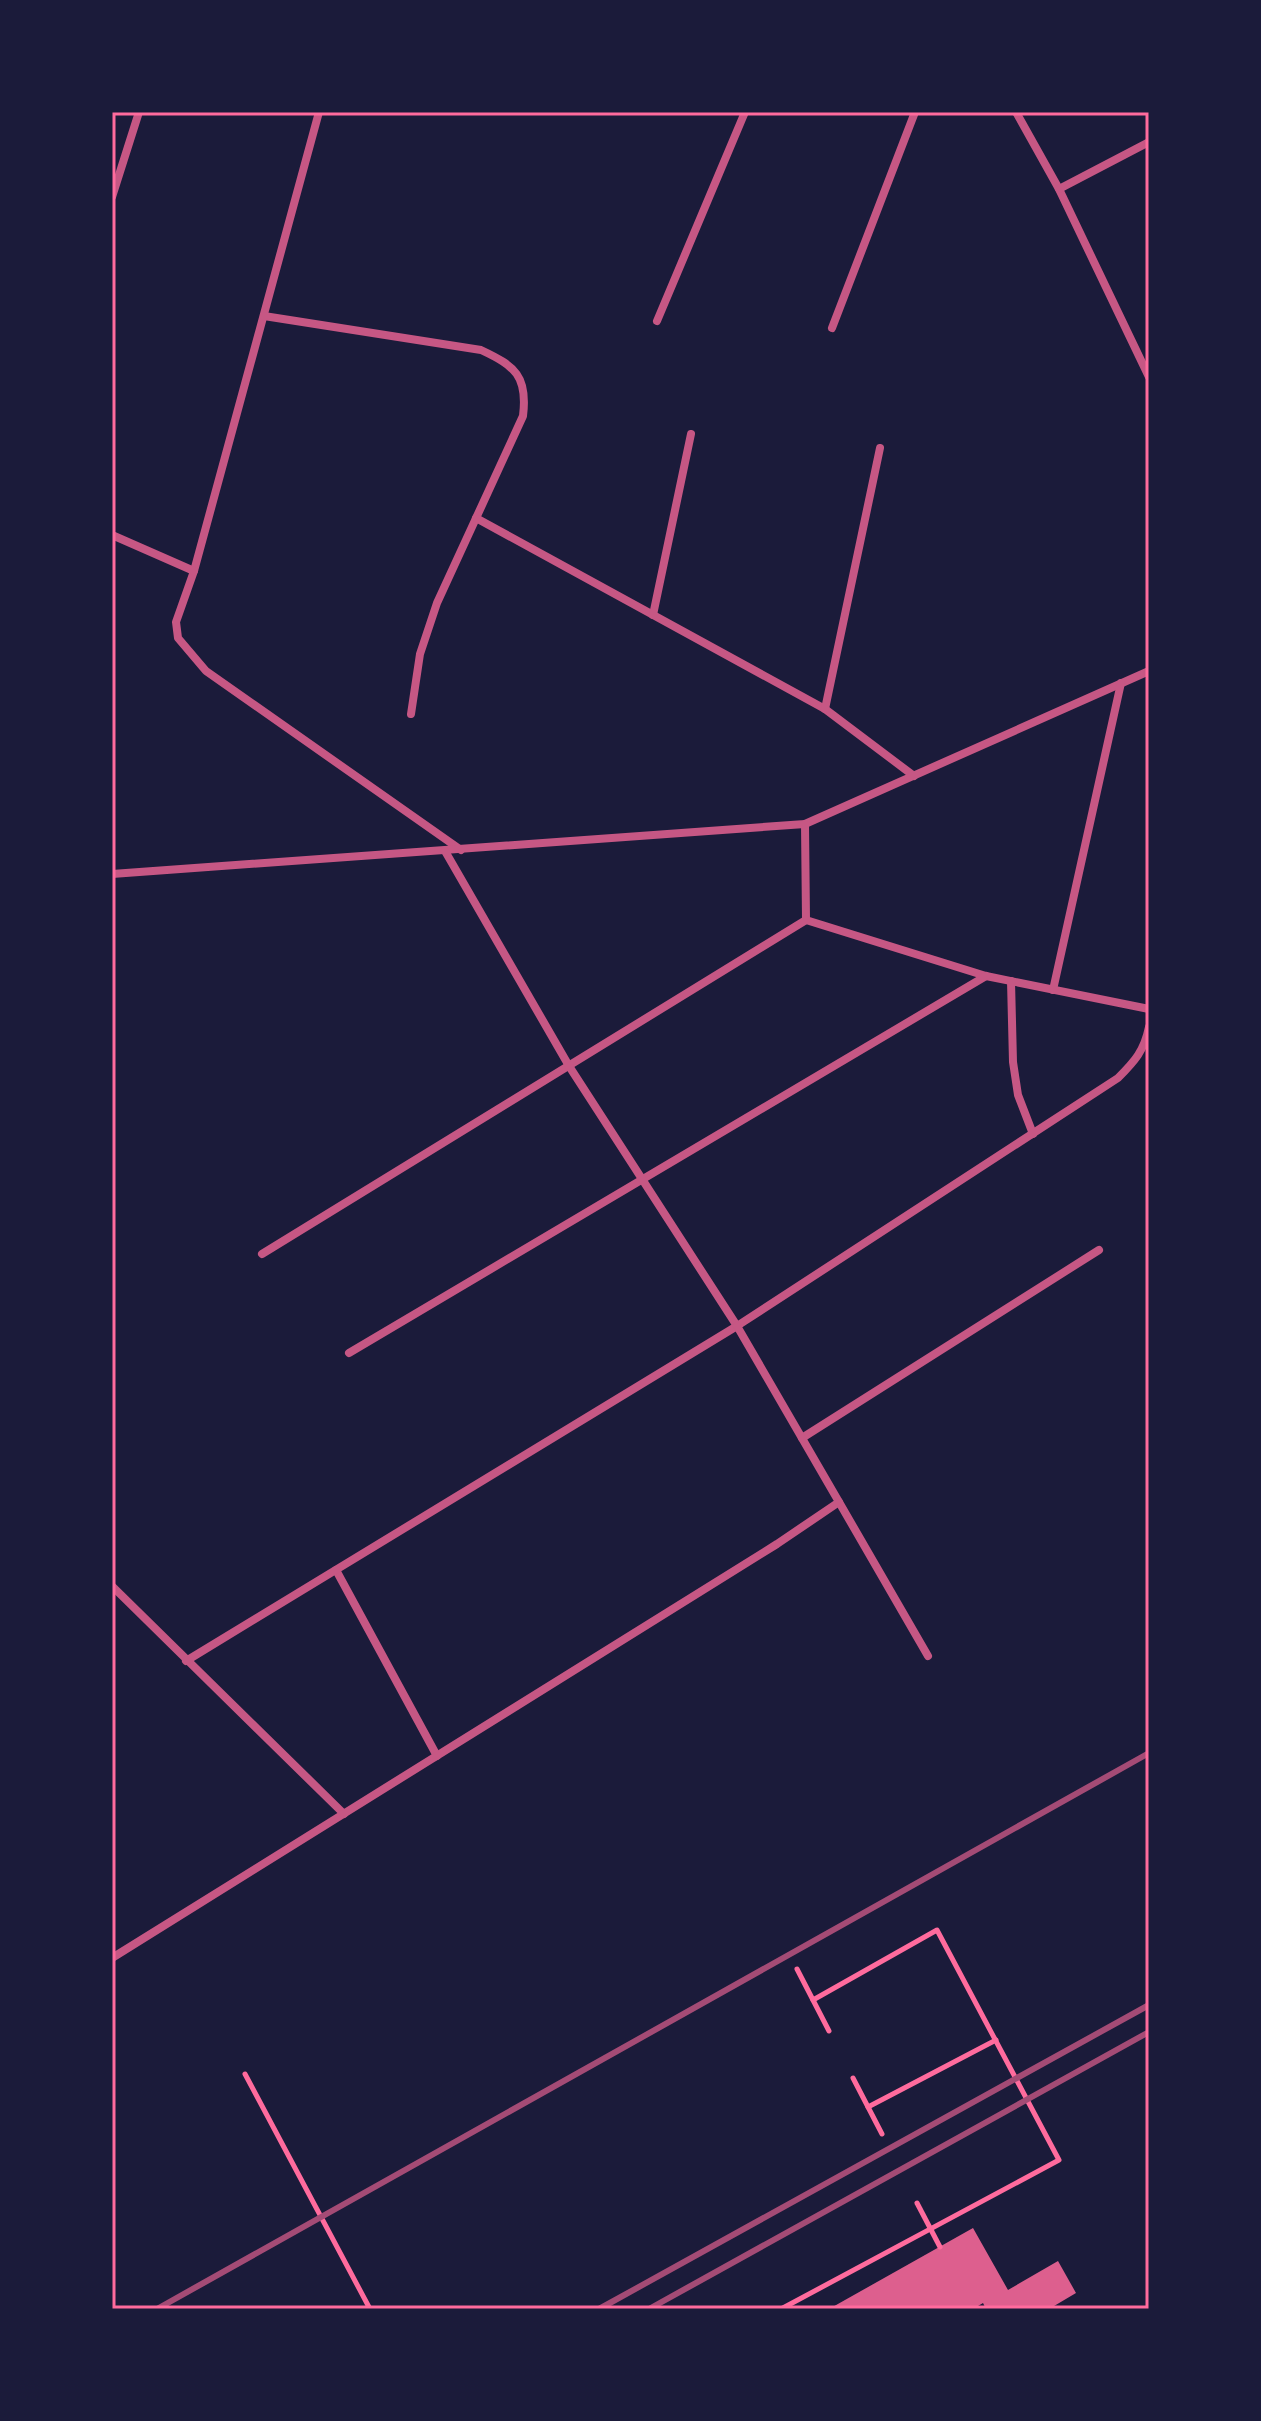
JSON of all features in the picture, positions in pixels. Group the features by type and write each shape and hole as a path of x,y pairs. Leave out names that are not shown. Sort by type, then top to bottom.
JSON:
{"street":[{"path":"112,197 139,112"},
{"path":"319,112 194,571 176,622 178,638 206,671 461,850"},
{"path":"657,321 745,112"},
{"path":"832,328 915,112"},
{"path":"1017,113 1059,189 1149,377"},
{"path":"1059,189 1149,142"},
{"path":"264,316 481,350 506,362 523,387 523,416 437,603 420,654 411,714"},
{"path":"653,615 691,434"},
{"path":"825,709 880,448"},
{"path":"476,518 825,709 914,776"},
{"path":"112,535 194,571"},
{"path":"112,874 805,824 1149,671"},
{"path":"1053,990 1121,683"},
{"path":"805,824 806,920"},
{"path":"445,851 569,1066 737,1326 928,1656"},
{"path":"262,1254 806,920 986,976 1149,1009"},
{"path":"349,1353 986,976"},
{"path":"1011,981 1013,1062 1018,1095 1033,1134"},
{"path":"186,1661 737,1326 1033,1134 1118,1078 1145,1045 1149,1027"},
{"path":"802,1438 1099,1250"},
{"path":"112,1958 764,1552 839,1502"},
{"path":"336,1570 437,1756"},
{"path":"112,1586 344,1814"}],"path":[{"path":"781,2309 1059,2160 937,1930 813,2000"},
{"path":"797,1969 829,2031"},
{"path":"868,2107 996,2040"},
{"path":"245,2074 370,2309"},
{"path":"853,2078 882,2134"},
{"path":"917,2203 940,2247"}],"building":[{"path":"973,2228 1008,2290 1058,2261 1076,2293 1049,2309 986,2309 983,2303 973,2309 829,2309"}],"railway":[{"path":"157,2309 1149,1753"},
{"path":"599,2309 1149,2005"},
{"path":"649,2309 1149,2032"}]}
